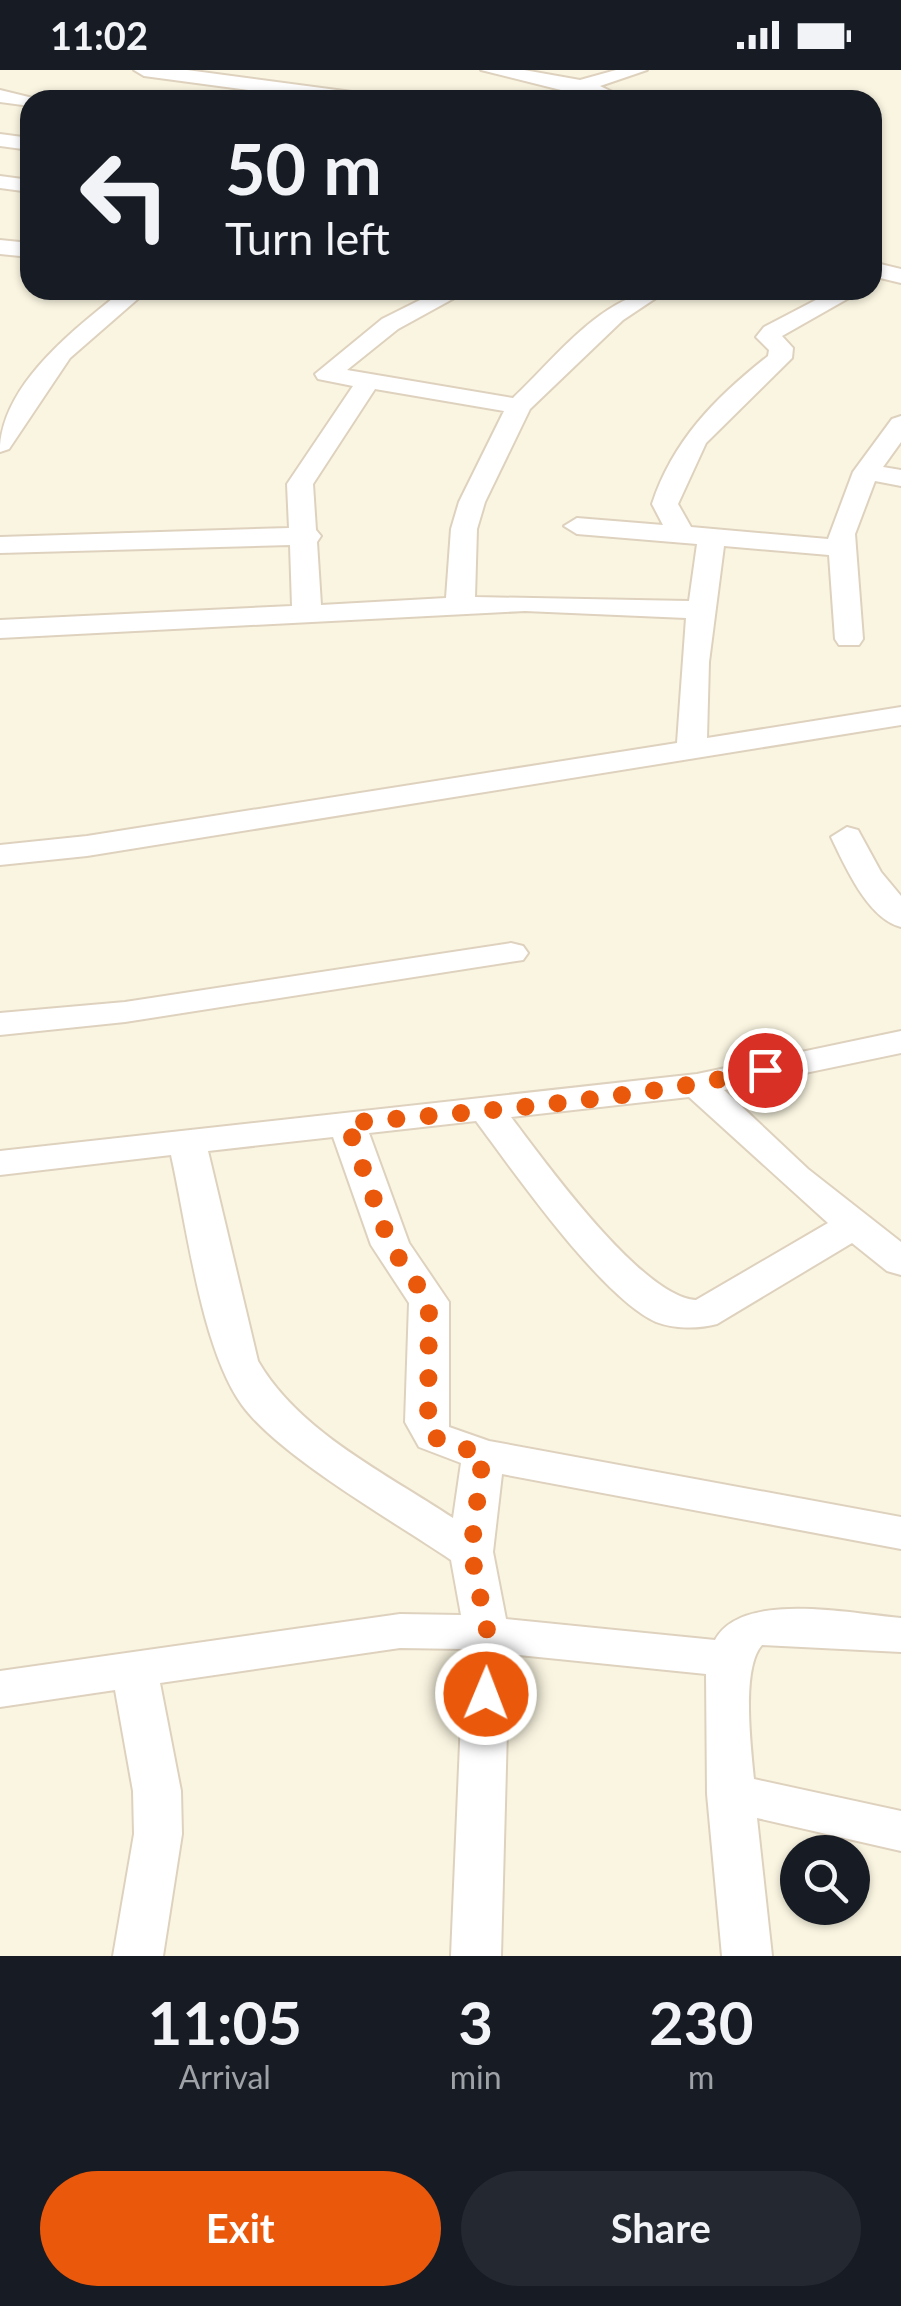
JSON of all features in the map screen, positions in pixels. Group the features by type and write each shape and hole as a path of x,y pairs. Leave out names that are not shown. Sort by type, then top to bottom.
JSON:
{"street":[{"path":"144,70 293,90"},
{"path":"491,70 533,73 593,90"},
{"path":"565,90 637,70"},
{"path":"0,444 9,414 60,353 126,300"},
{"path":"438,300 390,324 327,372 332,377 519,406"},
{"path":"460,608 464,530 472,502 519,406 615,315 640,300"},
{"path":"682,534 665,504 672,477 701,427 780,358 780,348 768,337 772,332 833,300"},
{"path":"307,616 306,536 300,484 367,383"},
{"path":"849,639 840,534 866,472 901,424"},
{"path":"866,472 901,478"},
{"path":"576,526 841,548"},
{"path":"0,545 306,536"},
{"path":"692,748 699,610 712,537"},
{"path":"0,629 525,603 699,610"},
{"path":"0,855 87,846 901,716"},
{"path":"847,837 866,875 901,916"},
{"path":"0,1024 216,999 510,953"},
{"path":"0,1164 697,1084 901,1042"},
{"path":"697,1084 901,1262"},
{"path":"487,1111 568,1217 648,1298 670,1312 703,1314 854,1224"},
{"path":"347,1123 390,1245 429,1302 428,1432 442,1442 483,1454 901,1533"},
{"path":"186,1142 238,1360 258,1397 304,1438 471,1552"},
{"path":"476,1956 488,1635 471,1552 483,1454"},
{"path":"747,1956 731,1794 730,1659 738,1638 752,1628 768,1626 901,1636"},
{"path":"0,1690 400,1631 488,1635 730,1659"},
{"path":"135,1673 157,1791 158,1834 138,1956"},
{"path":"731,1794 901,1832"}],"route":[{"path":"486,1694 488,1635 471,1552 483,1454 442,1442 428,1432 429,1302 390,1245 347,1123 571,1101 697,1084 765,1070"}]}
